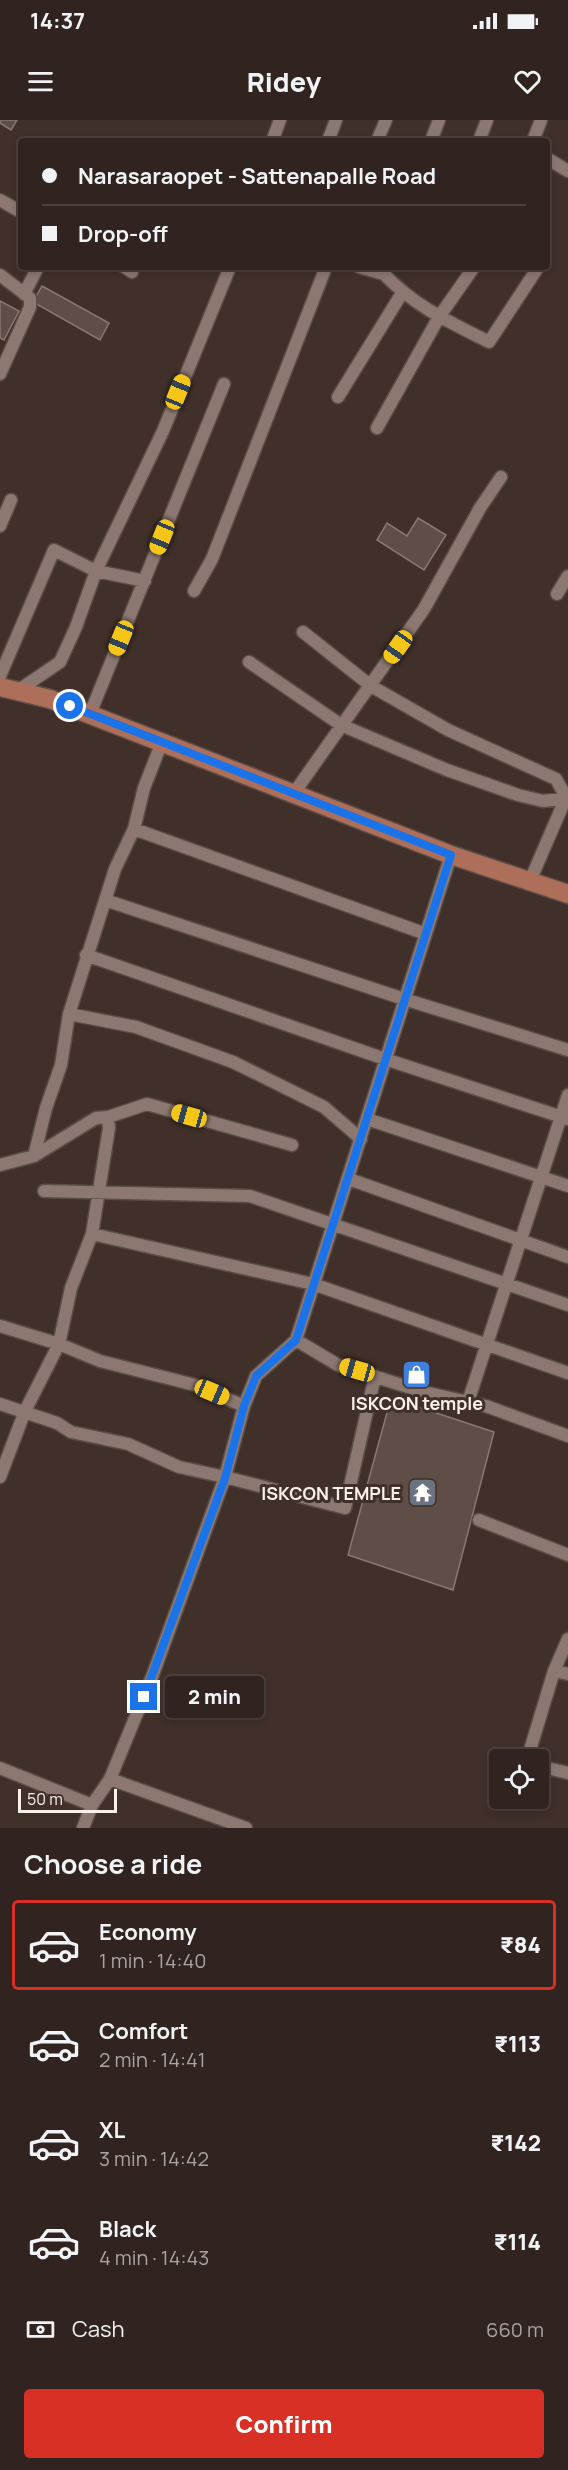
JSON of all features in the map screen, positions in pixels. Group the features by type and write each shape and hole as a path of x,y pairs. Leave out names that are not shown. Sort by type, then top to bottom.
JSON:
{"main road":[{"path":"8,689 50,699 451,855 568,894"}],"street":[{"path":"275,138 280,120"},
{"path":"329,138 336,120"},
{"path":"378,138 386,120"},
{"path":"432,138 439,120"},
{"path":"479,138 487,120"},
{"path":"533,138 541,120"},
{"path":"550,160 568,171"},
{"path":"0,200 18,210"},
{"path":"24,294 36,270"},
{"path":"8,689 60,662 76,627 96,571 163,430 229,270"},
{"path":"194,591 212,559 325,270"},
{"path":"376,428 439,317 472,270"},
{"path":"386,271 402,293 439,317 489,342 536,270"},
{"path":"0,275 30,298 30,307 0,374"},
{"path":"338,397 402,293"},
{"path":"90,714 224,384"},
{"path":"294,793 424,609 480,508 501,477"},
{"path":"0,526 11,500"},
{"path":"0,676 54,550 96,571 145,581"},
{"path":"556,594 568,576"},
{"path":"303,632 371,686 448,730 556,779 567,796"},
{"path":"249,662 342,725 447,770 518,795 543,801 567,796"},
{"path":"34,1156 46,1108 61,1065 69,1014 86,956 115,869 134,829 144,788 162,742"},
{"path":"530,881 567,796"},
{"path":"134,829 426,934"},
{"path":"83,1828 92,1805 110,1779 152,1677 225,1478 244,1406 256,1376 296,1340 451,855"},
{"path":"105,900 404,999 568,1050"},
{"path":"86,956 565,1118"},
{"path":"69,1014 136,1027 233,1062 324,1107 361,1139"},
{"path":"468,1402 541,1178 565,1118 568,1095"},
{"path":"0,1165 34,1156 96,1118 147,1104 292,1145"},
{"path":"0,1477 25,1411 58,1344 70,1288 92,1234 110,1128 108,1116"},
{"path":"367,1119 568,1186"},
{"path":"349,1179 568,1257"},
{"path":"44,1191 250,1196 568,1305"},
{"path":"92,1234 313,1284 568,1373"},
{"path":"0,1326 58,1344 100,1361 195,1385 244,1406"},
{"path":"296,1340 338,1365 424,1392 486,1406 568,1436"},
{"path":"0,1404 57,1423 71,1432 128,1444 178,1467 345,1508 375,1376"},
{"path":"479,1520 568,1555"},
{"path":"530,1749 554,1671 568,1638"},
{"path":"554,1671 568,1674"},
{"path":"0,1768 92,1805"},
{"path":"549,1769 568,1773"},
{"path":"110,1779 246,1828"}],"building":[{"path":"0,120 17,120 11,130 0,123"},
{"path":"42,286 109,323 100,340 33,302"},
{"path":"0,301 19,311 4,340 0,338"},
{"path":"418,518 446,535 424,570 377,540 387,523 407,536"},
{"name":"ISKCON TEMPLE","path":"391,1398 494,1432 453,1590 348,1555"}],"place":[{"name":"ISKCON temple","path":"417,1374"},
{"name":"ISKCON TEMPLE","path":"422,1493"}],"route":[{"path":"70,706 451,855 296,1340 256,1376 231,1448 225,1478 144,1697"}]}
